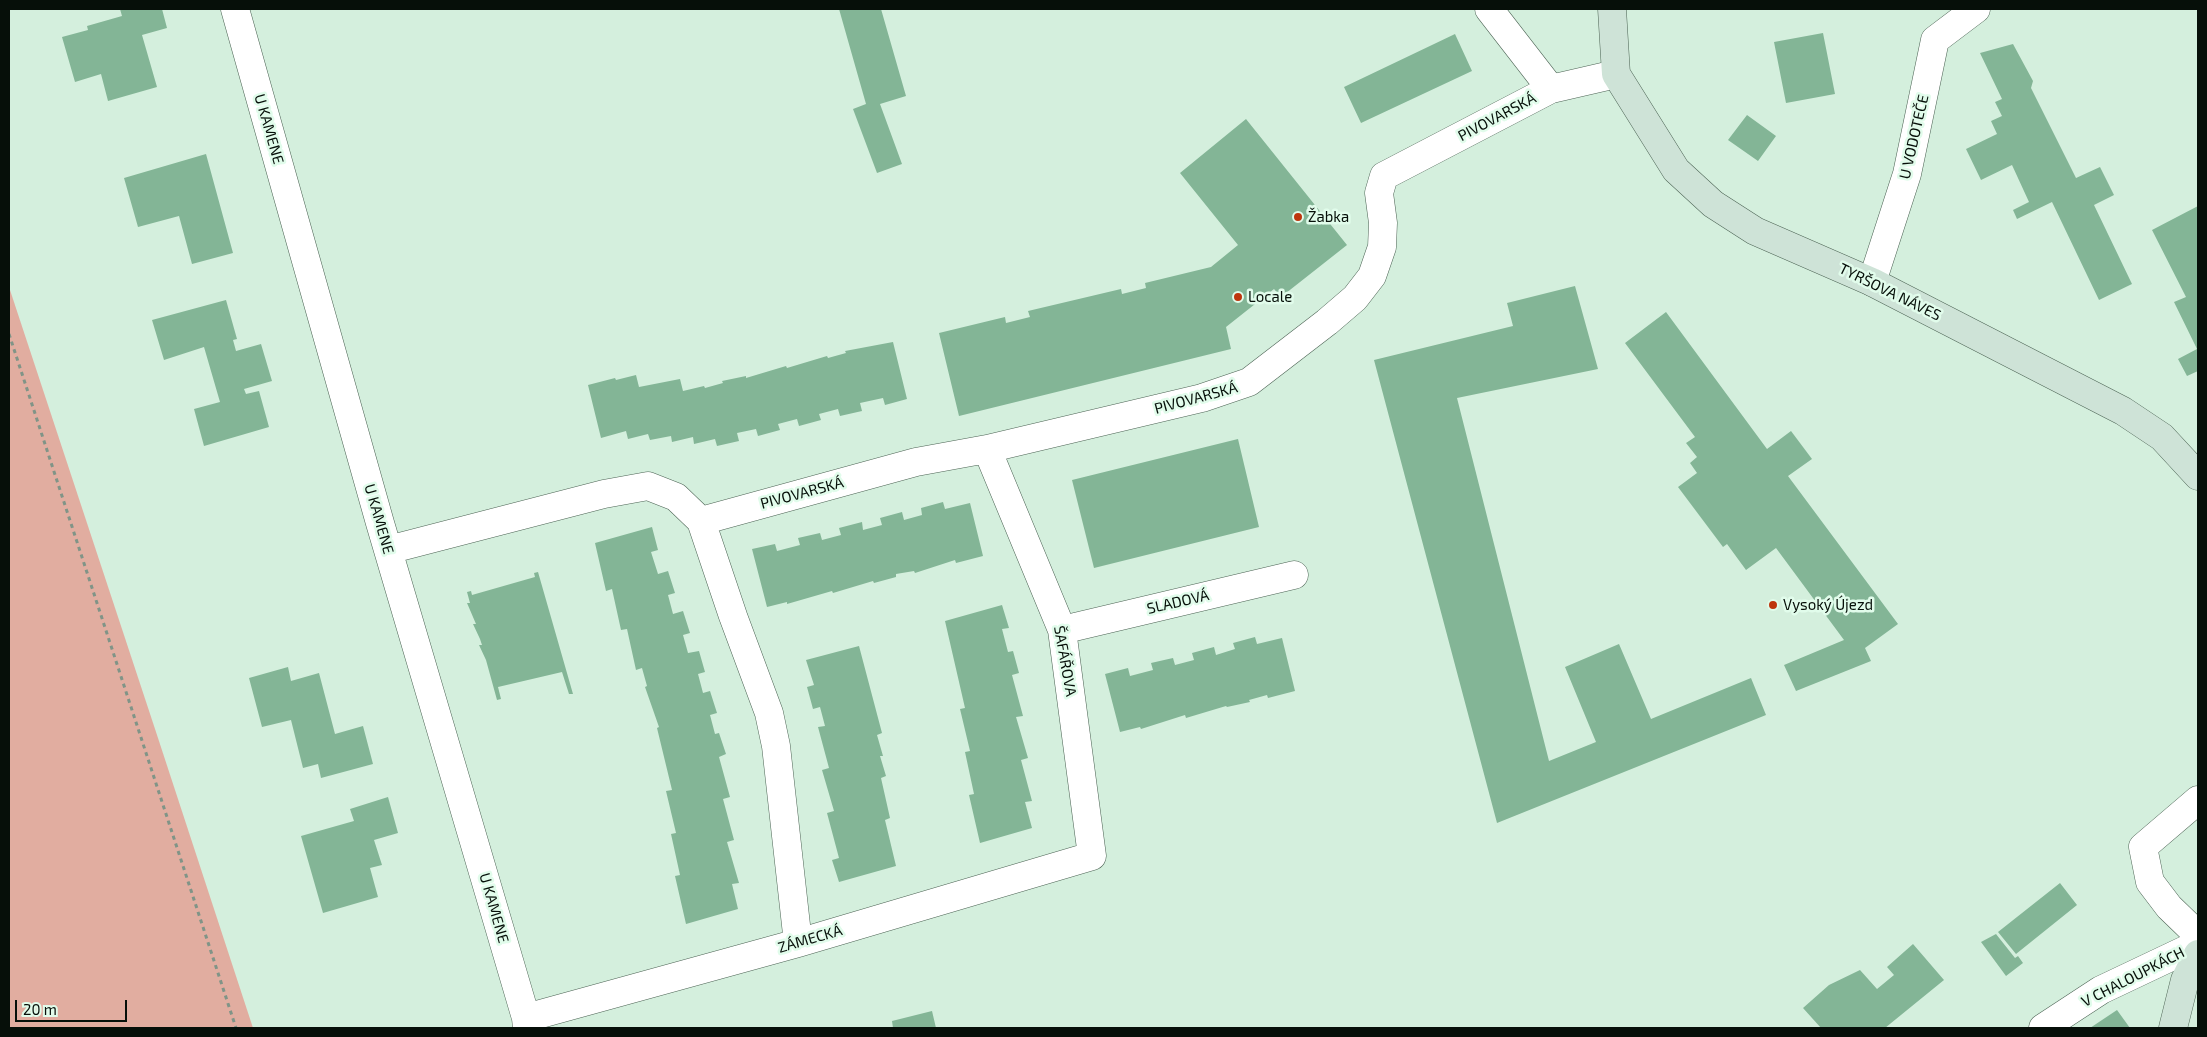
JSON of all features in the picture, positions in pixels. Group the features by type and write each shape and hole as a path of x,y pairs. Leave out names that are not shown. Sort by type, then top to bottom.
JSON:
{"street":[{"name":"U KAMENE","path":"234,9 388,550 527,1023"},
{"path":"1488,9 1551,89 1616,74"},
{"name":"TYRŠOVA NÁVES","path":"1612,9 1616,74 1676,170 1713,204 1756,231 1872,282 2123,410 2162,438 2198,476"},
{"name":"U VODOTEČE","path":"1872,282 1907,174 1935,40 1976,9"},
{"name":"PIVOVARSKÁ","path":"700,521 916,462 987,448 1202,398 1249,382 1355,298 1372,276 1382,247 1383,223 1379,193 1384,176 1551,89"},
{"name":"ŠAFÁŘOVA","path":"987,448 1062,630 1092,856"},
{"path":"388,550 604,494 648,486 676,497 700,521 769,713 776,746 798,943"},
{"name":"SLADOVÁ","path":"1062,630 1294,574"},
{"path":"2198,800 2143,847 2150,882 2168,907 2198,935"},
{"name":"ZÁMECKÁ","path":"527,1023 1092,856"},
{"name":"V CHALOUPKÁCH","path":"2043,1028 2101,990 2198,944"},
{"path":"2173,1028 2185,980 2198,954"}],"path":[{"path":"9,334 236,1028"}],"shaded area":[{"path":"9,287 157,735 253,1028 9,1028"}],"building":[{"path":"120,9 162,9 167,28 142,35 157,87 108,101 101,74 75,82 62,37 88,30 87,26 122,16"},
{"path":"839,9 881,9 906,96 880,104 902,164 877,173 853,109 866,104"},
{"path":"1823,33 1835,94 1786,103 1774,42"},
{"path":"1455,34 1472,71 1361,123 1344,87"},
{"path":"2013,44 2033,81 2031,88 2076,178 2100,167 2114,195 2094,205 2132,284 2099,300 2052,202 2017,219 2013,210 2029,202 2012,165 1981,180 1966,149 1997,134 1991,121 2002,116 1995,102 2002,99 1980,53"},
{"path":"1747,115 1776,136 1758,161 1728,140"},
{"path":"1246,119 1347,245 1281,297 1274,289 1226,327 1231,349 959,416 939,333 1005,317 1006,323 1030,317 1028,311 1121,289 1122,294 1146,288 1145,283 1211,267 1238,245 1180,173"},
{"path":"206,154 233,253 192,264 179,216 138,227 124,178"},
{"path":"2198,206 2198,371 2187,376 2178,359 2197,349 2174,302 2186,297 2152,230"},
{"path":"1575,286 1598,369 1457,398 1549,761 1596,742 1565,667 1619,644 1651,719 1751,678 1766,715 1497,823 1374,360 1513,326 1507,303"},
{"path":"226,300 237,339 233,340 236,351 261,344 272,381 244,389 246,394 259,391 269,427 204,446 194,409 220,402 204,347 164,360 152,320"},
{"path":"1666,312 1767,449 1791,431 1812,459 1788,476 1898,624 1865,648 1871,661 1796,691 1784,665 1844,640 1776,548 1746,570 1727,544 1723,547 1678,487 1697,473 1690,463 1697,457 1686,443 1695,437 1625,343"},
{"path":"893,342 907,399 885,405 883,398 860,403 862,411 840,416 838,409 819,414 821,420 799,426 797,419 778,424 780,430 758,436 756,429 737,433 739,441 717,446 715,439 694,444 693,437 672,442 671,436 650,440 648,434 628,439 626,431 601,438 588,385 636,375 639,387 680,379 683,391 704,386 705,388 723,383 722,381 746,376 746,378 827,356 828,358 846,353 845,351"},
{"path":"1238,439 1259,527 1094,568 1072,480"},
{"path":"943,502 945,509 970,503 983,556 956,563 955,560 915,573 914,571 896,574 896,577 874,583 873,581 833,593 832,591 787,604 787,602 767,607 752,549 775,544 777,551 800,545 798,538 820,533 822,540 841,535 839,528 862,522 863,530 882,525 880,518 902,512 904,520 922,515 921,508"},
{"path":"652,527 658,550 651,552 658,574 668,571 675,593 668,595 673,614 683,611 690,633 683,635 688,653 699,651 705,672 698,674 703,693 710,691 717,713 710,715 715,734 719,733 726,754 719,757 730,797 723,799 734,840 727,842 739,883 732,884 738,909 686,924 675,876 680,875 671,834 676,833 666,791 672,790 657,728 659,727 645,687 647,686 642,668 636,670 627,629 621,630 612,589 606,591 595,543"},
{"path":"538,572 573,694 569,694 562,672 498,687 501,699 497,700 486,660 479,645 482,645 473,624 476,624 467,603 470,603 467,592 471,591 472,595 535,577 534,573"},
{"path":"1002,605 1009,628 1002,629 1008,652 1013,651 1019,673 1012,675 1023,716 1016,717 1028,758 1021,760 1032,801 1025,802 1032,828 980,843 969,795 974,794 965,752 970,751 960,709 965,708 945,621"},
{"path":"1255,637 1257,644 1282,638 1295,691 1268,698 1267,695 1249,700 1250,702 1226,706 1186,718 1185,715 1141,729 1140,727 1120,732 1105,674 1128,668 1130,676 1153,670 1151,663 1173,658 1175,665 1194,660 1192,653 1214,647 1216,655 1235,649 1233,643"},
{"path":"859,646 882,733 877,735 883,756 880,756 886,776 881,778 890,818 885,820 896,866 839,882 832,860 839,858 827,813 834,811 822,770 829,768 818,727 825,726 820,707 813,709 807,687 814,685 806,660"},
{"path":"288,667 291,681 319,673 335,734 363,726 373,764 321,778 318,764 303,768 291,720 262,727 249,678"},
{"path":"388,797 398,833 374,840 382,865 370,868 378,897 323,913 301,836 354,821 350,809"},
{"path":"2060,883 2077,905 2016,954 1998,932"},
{"path":"1996,934 2015,958 2018,956 2023,963 2006,976 1981,942"},
{"path":"1913,944 1944,980 1885,1028 1821,1028 1803,1008 1829,985 1860,970 1877,989 1894,975 1887,967"},
{"path":"2117,1010 2130,1028 2090,1028"},
{"path":"932,1011 936,1028 893,1028 892,1021"}],"place":[{"name":"Žabka","path":"1298,217"},
{"name":"Locale","path":"1238,297"},
{"name":"Vysoký Újezd","path":"1773,605"}]}
